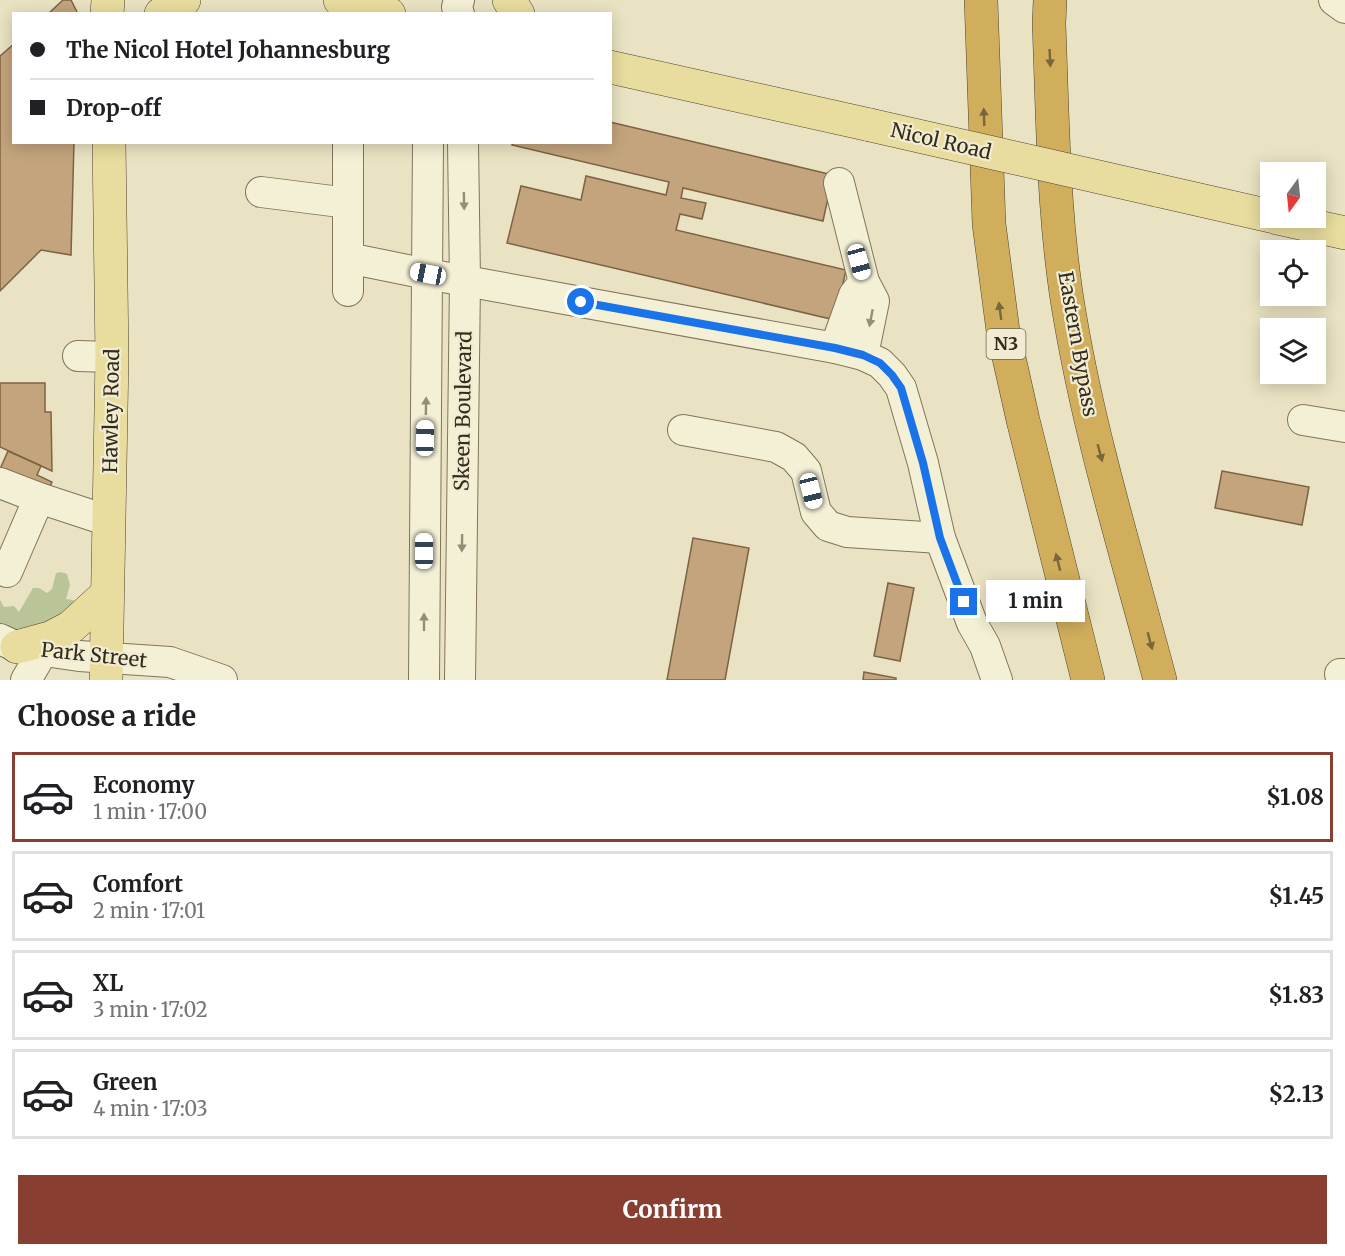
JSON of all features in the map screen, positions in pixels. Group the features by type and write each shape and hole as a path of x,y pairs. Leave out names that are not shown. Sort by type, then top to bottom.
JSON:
{"highway":[{"name":"N3","path":"981,0 989,224 1003,330 1023,420 1088,680"},
{"name":"Eastern Bypass","path":"1050,0 1049,24 1057,209 1070,321 1087,406 1160,680"}],"main road":[{"path":"164,12 184,0"},
{"path":"347,0 382,12"},
{"name":"Nicol Road","path":"612,67 1260,214"},
{"name":"Hawley Road","path":"106,669 112,357 109,144"},
{"path":"1322,228 1345,233"},
{"path":"20,646 50,638 71,627 107,594"}],"street":[{"path":"1334,0 1345,8"},
{"path":"348,144 348,291"},
{"name":"Skeen Boulevard","path":"424,680 428,144"},
{"name":"Skeen Boulevard","path":"459,680 465,281 463,144"},
{"path":"838,183 864,282 854,295 849,351"},
{"path":"261,192 348,203"},
{"path":"348,258 849,351 880,363 901,388 923,463 940,538 972,623 985,646 997,680"},
{"path":"78,356 112,357"},
{"path":"1303,420 1345,427"},
{"path":"683,430 776,447 794,457 806,471 816,512 828,526 847,532 940,538"},
{"path":"0,483 109,521"},
{"path":"424,508 462,493"},
{"path":"7,572 39,498"},
{"path":"20,646 26,680"},
{"name":"Park Street","path":"20,646 106,669 170,662 222,680"}],"green space":[{"path":"56,573 67,574 70,585 66,599 78,603 52,633 0,631 0,600 4,607 14,606 19,612 33,588 39,588 47,593 52,589"}],"building":[{"path":"63,0 71,0 77,12 50,12"},
{"path":"12,46 12,144 74,144 71,255 41,250 0,291 0,56"},
{"path":"612,122 833,175 823,221 683,188 681,198 706,203 702,219 680,214 676,230 846,270 835,320 507,243 521,186 581,200 586,176 666,195 669,182 512,145 612,144"},
{"path":"0,383 45,383 45,412 51,412 52,471 0,447"},
{"path":"8,451 41,466 37,475 52,482 48,491 0,469"},
{"path":"1222,471 1309,487 1302,525 1215,508"},
{"path":"693,538 749,548 725,680 667,680"},
{"path":"888,583 914,588 900,661 874,656"},
{"path":"864,672 896,678 896,680 863,680"}],"route":[{"path":"581,302 835,348 863,355 880,363 901,388 923,463 940,538 964,602"}]}
